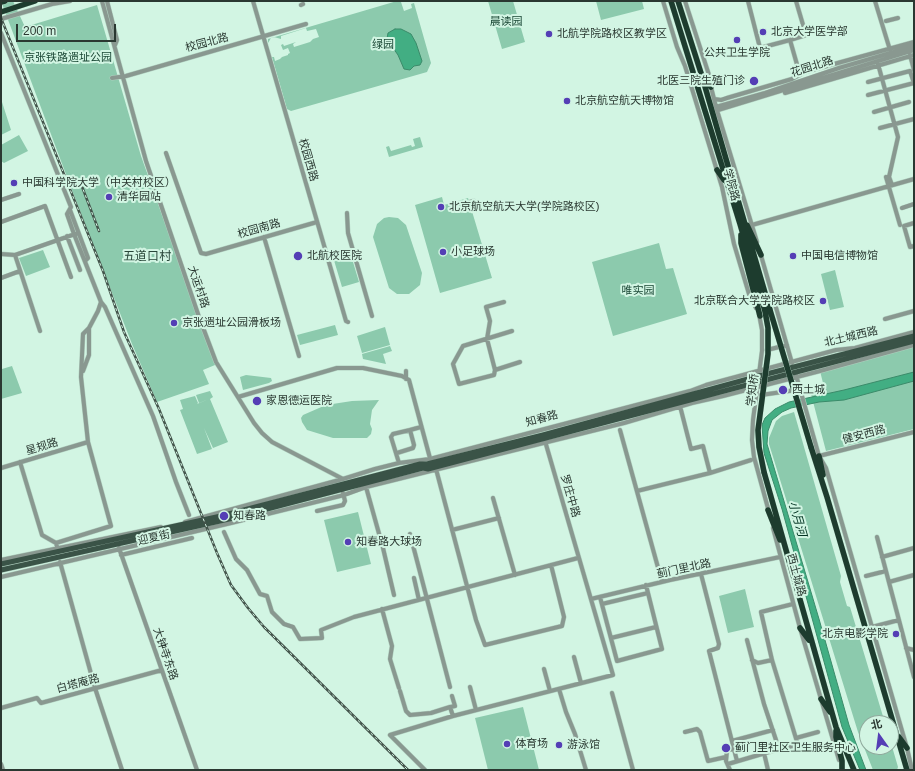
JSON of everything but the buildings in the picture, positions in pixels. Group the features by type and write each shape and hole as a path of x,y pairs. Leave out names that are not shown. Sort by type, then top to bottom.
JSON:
{"highway":[{"path":"1,2 5,1"},
{"path":"1,12 35,1"},
{"name":"学院路","path":"671,1 702,98 765,312"},
{"name":"学院路","path":"678,1 701,73 742,214 765,312"},
{"path":"701,73 711,87"},
{"path":"727,161 730,152"},
{"path":"717,170 726,182"},
{"path":"742,214 761,254"},
{"path":"765,312 827,497 891,715"},
{"name":"学知桥","path":"764,472 759,447 758,430 768,354 768,328 765,312"},
{"path":"819,456 827,497"},
{"name":"西土城路","path":"764,472 832,716 854,770"},
{"path":"768,510 790,562"},
{"path":"800,628 812,644"},
{"path":"821,699 832,716"},
{"path":"836,727 836,737 842,761 842,770"},
{"path":"899,737 907,748"},
{"path":"899,743 907,770"}],"main road":[{"name":"北土城西路","path":"794,370 914,336"},
{"name":"北土城西路","path":"794,370 914,341"},
{"path":"759,379 794,370"},
{"name":"知春路","path":"117,542 201,521 344,481 420,464 433,465 544,439 759,379"},
{"name":"知春路","path":"1,564 229,519 343,492 423,468 428,469 433,465"},
{"name":"知春路","path":"1,570 58,553"}],"street":[{"path":"1,19 52,4 70,1"},
{"name":"大运村路","path":"102,1 146,161 199,317 216,362 254,423 262,433 272,442 344,481"},
{"name":"大运村路","path":"107,1 116,40 114,45"},
{"name":"校园西路","path":"253,1 346,321 348,322"},
{"name":"学院路","path":"663,1 717,170 725,198 734,244 749,294 765,312 762,330 762,351 759,379"},
{"name":"学院路","path":"686,1 710,78 714,99 794,370"},
{"path":"748,1 760,48 806,35 796,1"},
{"path":"875,1 891,50"},
{"path":"886,22 898,18"},
{"name":"校园北路","path":"112,78 120,76 123,77 306,24"},
{"path":"1,33 71,207 67,214 76,233 85,261 101,302 105,307 153,416 189,515"},
{"path":"790,40 800,74"},
{"path":"714,99 722,100 792,80 805,72 891,50 914,42"},
{"name":"花园北路","path":"717,109 891,50 914,46"},
{"name":"花园北路","path":"717,109 769,96 795,86 911,54 914,50"},
{"path":"911,54 914,70"},
{"path":"785,92 878,63 898,137 889,177 890,186"},
{"path":"868,82 910,71 914,83 868,95"},
{"path":"874,112 909,102"},
{"path":"880,128 914,119"},
{"name":"校园南路","path":"166,153 200,251 206,254 317,222"},
{"path":"886,176 900,225"},
{"path":"752,225 914,179"},
{"path":"1,200 19,194"},
{"path":"902,208 914,204"},
{"path":"1,222 45,206 71,277"},
{"path":"347,213 348,233 372,316"},
{"path":"914,222 904,226 910,247 914,246"},
{"path":"1,254 15,256 76,233"},
{"path":"67,236 80,270"},
{"path":"264,237 299,356"},
{"path":"15,256 40,331"},
{"path":"1,278 20,271"},
{"path":"20,462 42,535 56,543 112,526 88,442 81,377 83,334 89,328 98,312 101,302"},
{"path":"504,302 486,307 490,321 487,339 495,370 494,375 459,384 453,364 463,346 487,339 512,331"},
{"path":"885,319 914,311"},
{"name":"北土城西路","path":"794,370 836,350 855,348 914,332"},
{"path":"762,351 787,345"},
{"path":"759,379 794,370 914,345"},
{"path":"495,370 520,362"},
{"path":"238,397 337,368 363,368 402,376 409,380 476,620 485,645 562,626 564,617 551,565"},
{"path":"794,370 819,456 826,468 907,748 912,770"},
{"path":"406,371 406,379"},
{"name":"西土城路","path":"759,379 753,420 752,440 754,457 793,604 842,770"},
{"name":"知春路","path":"344,481 400,463 433,465 680,406 759,379"},
{"name":"知春路","path":"343,492 366,487 433,465 706,385 759,379"},
{"path":"757,396 801,390"},
{"path":"680,406 691,449 703,446 710,473"},
{"path":"400,463 397,453 394,451 391,437 392,434 421,427"},
{"path":"397,453 413,448 414,445 410,430"},
{"path":"620,430 662,582"},
{"name":"健安西路","path":"819,456 914,432"},
{"name":"罗庄中路","path":"544,439 613,675 581,683"},
{"name":"星规路","path":"1,468 88,442"},
{"path":"637,491 710,473 752,460"},
{"path":"366,487 394,595"},
{"path":"317,511 343,505 345,501 343,492"},
{"path":"493,498 514,574"},
{"path":"452,530 499,518"},
{"path":"224,532 236,559 247,570 260,594 267,596 272,612 284,624 293,627 300,639 322,638 321,630 354,617 578,558"},
{"path":"410,534 450,687"},
{"path":"877,537 914,677"},
{"name":"迎夏街","path":"121,555 192,538"},
{"name":"知春路","path":"1,576 60,563 117,542"},
{"name":"大钟寺东路","path":"117,542 197,770"},
{"path":"56,543 60,563 95,688 122,770"},
{"path":"882,557 914,548"},
{"name":"知春路","path":"1,560 30,555 58,553"},
{"path":"25,559 30,555"},
{"name":"蓟门里北路","path":"591,599 780,557"},
{"path":"866,576 886,571"},
{"path":"701,574 719,644 718,648 709,651 737,761"},
{"path":"889,582 914,575"},
{"path":"414,578 419,600"},
{"path":"600,597 617,661 662,650 646,586"},
{"path":"602,604 648,593"},
{"path":"728,764 798,745 772,660 761,612 793,604"},
{"path":"382,609 392,646 390,659 406,711 410,715 431,713 455,706 452,696"},
{"path":"872,627 899,620"},
{"path":"611,638 656,627"},
{"path":"747,640 764,704 780,749"},
{"path":"906,648 914,650"},
{"path":"425,770 390,735 453,716 581,683 574,657"},
{"path":"752,660 758,663 772,660"},
{"path":"544,669 550,691"},
{"name":"白塔庵路","path":"1,708 37,698 41,703 162,670"},
{"path":"470,687 476,710"},
{"path":"559,689 586,770"},
{"path":"612,693 633,770"},
{"path":"450,707 453,716"},
{"path":"685,732 697,729 700,732 708,761 726,757"},
{"path":"732,741 773,730"},
{"path":"796,738 818,732"},
{"path":"730,770 726,761 727,750 734,748"},
{"path":"764,753 768,770"},
{"path":"1,764 3,770"}],"green space":[{"name":"京张铁路遗址公园","path":"1,1 13,1 25,27 97,5 141,156 215,363 215,365 203,370 209,384 157,402 132,344 70,185"},
{"name":"绿园","path":"397,1 405,1 401,2 404,11 412,8 411,4 414,3 431,63 427,72 291,111 287,109 272,57 274,57 275,61 290,53 288,48 283,50 281,45 283,44 284,46 296,42 293,44 294,47 310,42 319,37 316,29 307,31 306,28 281,36 281,39 274,37"},
{"name":"晨读园","path":"488,1 513,1 525,42 502,49"},
{"path":"596,1 642,1 644,9 601,20"},
{"path":"2,102 11,130 1,135 1,103"},
{"path":"19,135 28,151 4,163 1,161 1,145"},
{"path":"420,137 423,147 389,157 386,147 389,146 391,151 411,145 412,147 415,146 413,139"},
{"path":"442,197 444,205 468,198 492,278 440,293 415,205"},
{"path":"384,218 398,218 406,225 422,273 420,285 409,294 397,294 389,288 373,237 377,224"},
{"name":"唯实园","path":"659,243 666,269 673,268 687,314 613,336 592,262"},
{"path":"43,250 50,267 26,276 19,258"},
{"path":"350,252 359,282 342,287 333,257"},
{"path":"835,270 844,307 830,310 821,274"},
{"path":"335,325 338,335 300,345 297,335"},
{"path":"385,327 390,345 362,353 357,336"},
{"path":"914,345 914,429 826,451 811,394 825,391 820,371"},
{"path":"390,346 392,351 383,354 386,364 363,359 362,354"},
{"path":"12,366 22,393 1,399 1,367 2,369"},
{"path":"246,375 271,378 272,381 243,390 240,377"},
{"path":"210,391 213,397 210,399 228,442 213,448 204,428 212,449 197,454 180,410 183,409 180,400 195,396 198,403 197,404 209,399 199,403 196,395"},
{"path":"379,400 372,410 370,424 372,429 371,434 367,438 333,438 307,430 302,422 301,418 303,415 326,405 352,401"},
{"path":"794,412 841,576 840,582 847,606 850,607 883,715 859,715 859,735 769,444 769,438 776,421 782,416"},
{"name":"知春路大球场","path":"358,512 371,564 337,572 324,520"},
{"path":"745,589 754,627 728,633 719,596"},
{"name":"体育场","path":"523,707 539,770 488,770 475,718"},
{"path":"867,755 894,755 898,767 897,770 873,770"}],"shaded area":[{"path":"395,29 401,29 411,34 416,43 422,61 420,65 414,66 410,70 404,69 398,55 391,45 386,44 388,33"},
{"path":"914,372 914,381 844,400 819,402 791,408 782,412 772,420 768,431 767,444 849,725 859,755 860,755 866,770 860,770 842,727 782,509 764,453 762,425 765,418 775,409 789,402"}],"railway":[{"path":"1,18 103,271 124,332 159,409 231,585 264,627 408,770"},
{"path":"81,184 99,231"}],"place":[{"name":"北京大学医学部","path":"763,32"},
{"name":"北航学院路校区教学区","path":"549,34"},
{"name":"公共卫生学院","path":"737,40"},
{"name":"北医三院生殖门诊","path":"754,81"},
{"name":"北京航空航天博物馆","path":"567,101"},
{"name":"中国科学院大学（中关村校区）","path":"14,183"},
{"name":"清华园站","path":"109,197"},
{"name":"北京航空航天大学(学院路校区)","path":"441,207"},
{"name":"小足球场","path":"443,252"},
{"name":"北航校医院","path":"298,256"},
{"name":"中国电信博物馆","path":"793,256"},
{"name":"北京联合大学学院路校区","path":"823,301"},
{"name":"京张遗址公园滑板场","path":"174,323"},
{"name":"西土城","path":"783,390"},
{"name":"家恩德运医院","path":"257,401"},
{"name":"知春路","path":"224,516"},
{"name":"知春路大球场","path":"348,542"},
{"name":"北京电影学院","path":"896,634"},
{"name":"体育场","path":"507,744"},
{"name":"游泳馆","path":"559,745"},
{"name":"蓟门里社区卫生服务中心","path":"726,748"}],"district":[{"name":"五道口村","path":"147,257"}],"water label":[{"name":"小月河","path":"797,519"}]}
